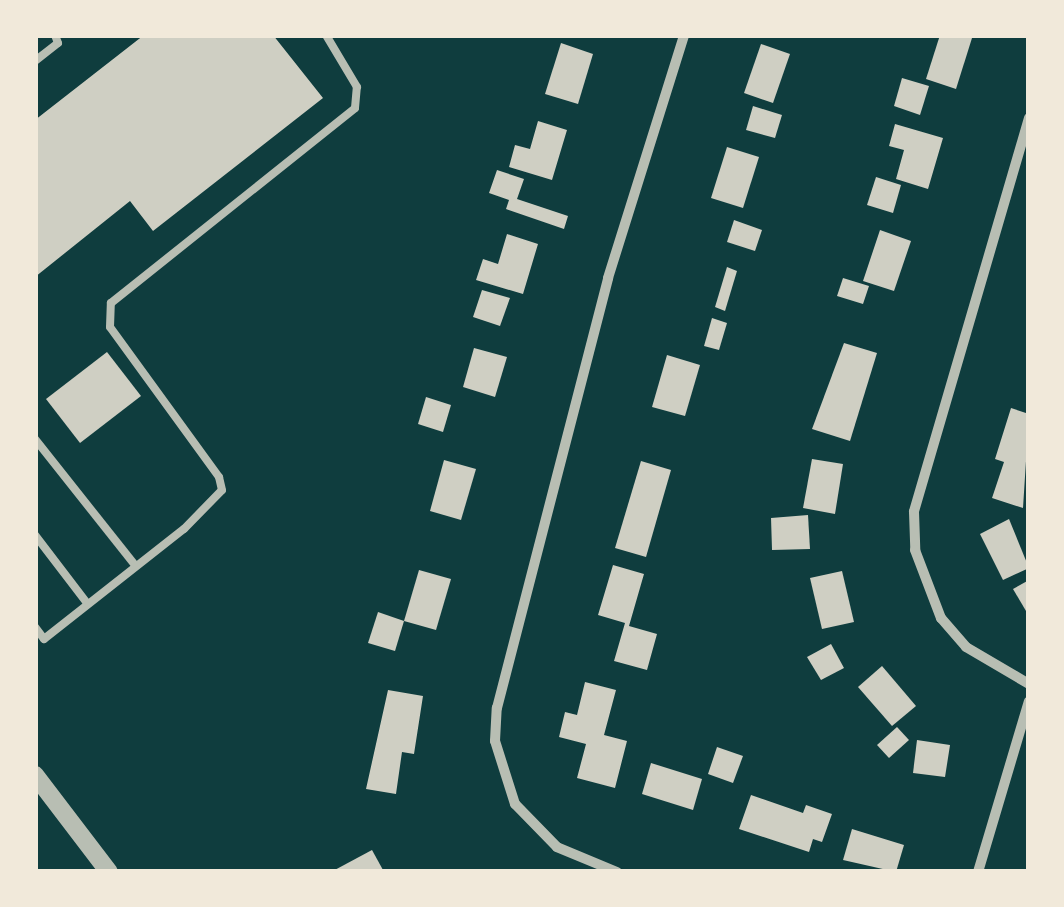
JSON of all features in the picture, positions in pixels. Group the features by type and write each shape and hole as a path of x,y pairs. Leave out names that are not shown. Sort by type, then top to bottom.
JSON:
{"street":[{"path":"616,872 557,846 515,804 495,742 502,688 608,278 684,35"},
{"path":"1029,118 914,512 915,550 941,618 966,647 1029,684"},
{"path":"978,872 1029,701"},
{"path":"35,776 109,872"}],"lane":[{"path":"35,61 58,43 54,35"},
{"path":"35,628 44,638 134,564 184,529 222,490 219,476 110,328 110,302 356,108 358,87 326,35"},
{"path":"35,440 134,564"},
{"path":"35,535 87,602"}],"building":[{"path":"144,35 273,35 323,98 153,231 130,201 35,277 35,120"},
{"path":"940,35 972,38 956,89 926,79"},
{"path":"561,43 593,54 578,104 545,94"},
{"path":"761,44 790,54 773,103 744,93"},
{"path":"902,78 929,86 920,115 894,106"},
{"path":"753,106 782,115 775,138 746,130"},
{"path":"538,121 567,130 552,180 509,167 515,145 530,149"},
{"path":"895,124 943,138 928,189 896,179 904,150 889,146"},
{"path":"727,147 759,157 743,208 711,198"},
{"path":"497,170 524,179 517,199 568,216 564,229 506,209 509,200 489,193"},
{"path":"876,177 901,185 893,213 867,205"},
{"path":"734,220 762,230 755,251 727,242"},
{"path":"880,230 911,241 894,291 863,281"},
{"path":"507,234 538,244 523,294 476,280 483,259 498,264"},
{"path":"727,267 737,271 725,311 715,307"},
{"path":"843,278 869,286 863,304 837,296"},
{"path":"482,290 510,298 500,326 473,317"},
{"path":"712,318 727,323 719,350 704,346"},
{"path":"844,343 877,353 850,441 812,429"},
{"path":"474,348 507,357 495,397 463,387"},
{"path":"107,352 141,396 80,443 46,399"},
{"path":"667,355 700,365 685,416 652,407"},
{"path":"426,397 451,405 443,432 418,424"},
{"path":"1011,408 1029,414 1023,508 992,498 1004,462 995,459"},
{"path":"812,459 843,464 835,514 803,508"},
{"path":"444,460 476,469 461,520 430,511"},
{"path":"641,461 671,470 646,557 615,548"},
{"path":"808,515 810,549 772,550 771,518"},
{"path":"1009,519 1029,568 1003,580 980,534"},
{"path":"613,565 644,574 629,626 657,634 647,670 614,661 625,623 598,615"},
{"path":"419,570 451,579 436,630 404,621"},
{"path":"842,571 854,622 822,629 810,578"},
{"path":"1029,580 1029,610 1026,611 1013,589"},
{"path":"378,612 404,621 395,651 368,643"},
{"path":"831,644 844,668 821,680 807,657"},
{"path":"882,666 916,706 892,726 858,687"},
{"path":"585,682 616,690 604,735 627,741 615,788 577,778 586,744 559,737 565,712 577,715"},
{"path":"388,690 423,696 414,754 402,752 396,794 366,789"},
{"path":"897,727 909,740 889,758 877,745"},
{"path":"917,740 950,745 945,777 913,773"},
{"path":"717,747 743,756 733,783 708,774"},
{"path":"651,763 702,779 693,810 642,794"},
{"path":"751,795 803,813 806,805 832,814 822,842 813,839 809,852 739,829"},
{"path":"852,829 904,845 896,872 843,860"},
{"path":"372,850 383,870 331,872"}]}
